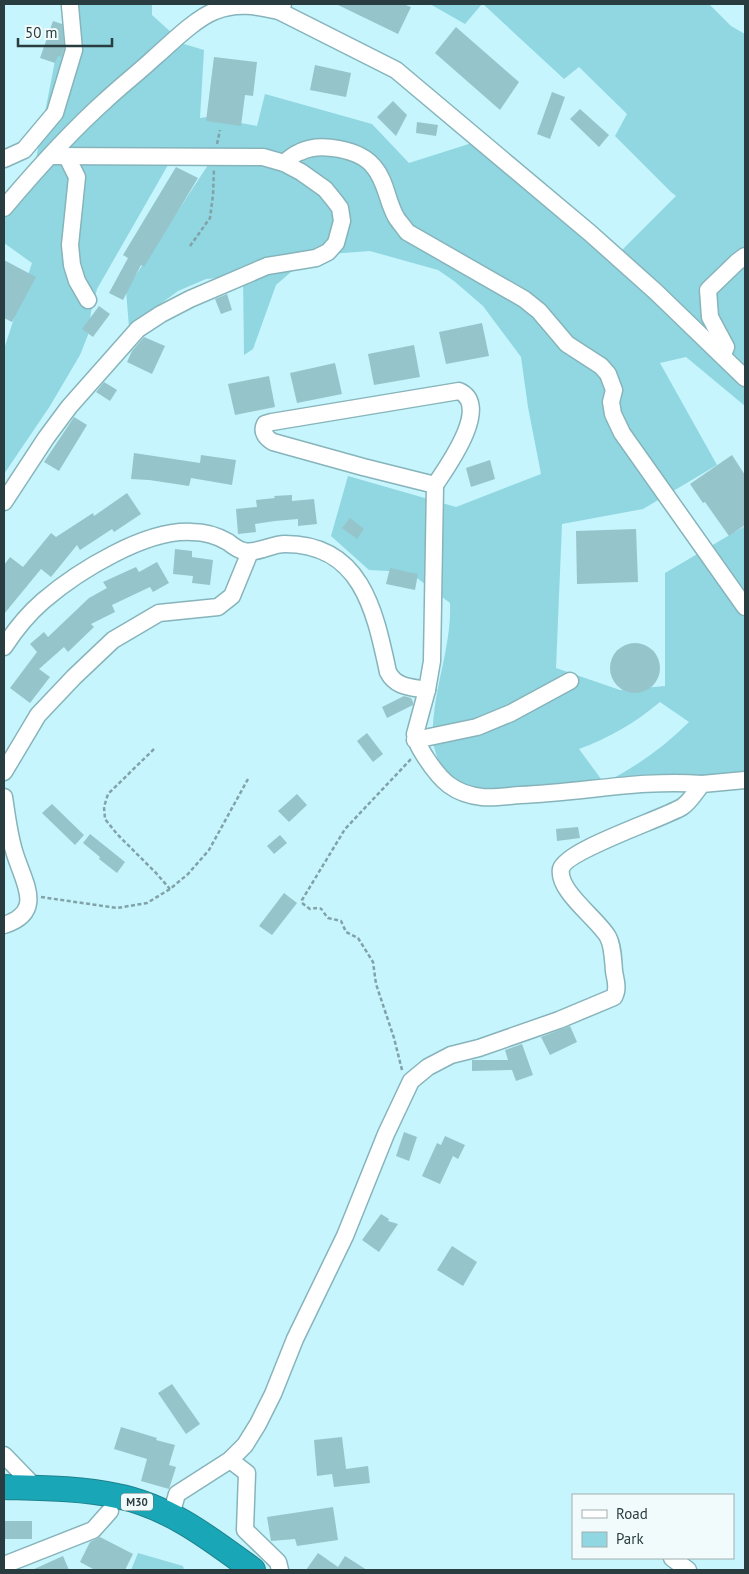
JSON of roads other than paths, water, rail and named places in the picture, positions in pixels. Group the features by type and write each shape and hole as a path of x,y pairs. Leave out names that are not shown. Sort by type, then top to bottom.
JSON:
{"highway":[{"name":"M30","path":"4,1487 88,1491 118,1496 171,1515 217,1544 253,1570"},
{"name":"M30","path":"4,1500 86,1507 125,1514 149,1522 177,1536 226,1570"}],"street":[{"path":"4,208 50,156 105,100 179,36 213,11 241,5 281,8 396,70 590,233 723,355 745,378"},
{"path":"4,159 24,150 54,112 74,50 70,6"},
{"path":"284,162 300,151 324,146 363,157 374,167 395,216 407,232 524,299 545,317 567,344 601,366 612,382 614,390 611,402 613,414 622,433 745,607"},
{"path":"4,502 69,407 138,329 190,299 267,266 316,258 328,252 336,243 342,221 340,208 325,189 284,162 263,157 50,156"},
{"path":"67,157 77,177 70,245 72,265 77,281 88,300"},
{"path":"723,355 726,347 710,317 708,290 736,262 745,256"},
{"path":"435,485 273,442 265,436 263,432 264,427 272,422 459,391 470,402 470,420 457,448 435,485 432,661 428,690 417,723 418,745 432,768 446,783 461,791 484,797 548,794 662,782 702,784 745,780"},
{"path":"4,647 25,619 42,602 94,565 144,540 166,534 190,531 210,533 242,551 250,552 283,544 304,546 325,553 343,564 367,595 375,615 388,672 392,679 397,684 428,690"},
{"path":"4,772 38,715 113,640 159,613 218,607 232,596 250,552"},
{"path":"418,745 477,727 512,713 570,681"},
{"path":"171,1515 177,1494 230,1460 245,1445 258,1424 296,1339 346,1236 386,1134 412,1081 422,1071 439,1061 559,1020 614,997 617,987 609,938 578,903 565,884 561,876 565,862 574,855 685,805 702,784"},
{"path":"4,796 15,854 30,895 28,907 22,916 16,921 4,925"},
{"path":"4,1455 36,1488"},
{"path":"230,1460 247,1473 246,1530 278,1562 280,1570"},
{"path":"4,1565 93,1530 110,1511"},
{"path":"673,1559 688,1570"}]}
